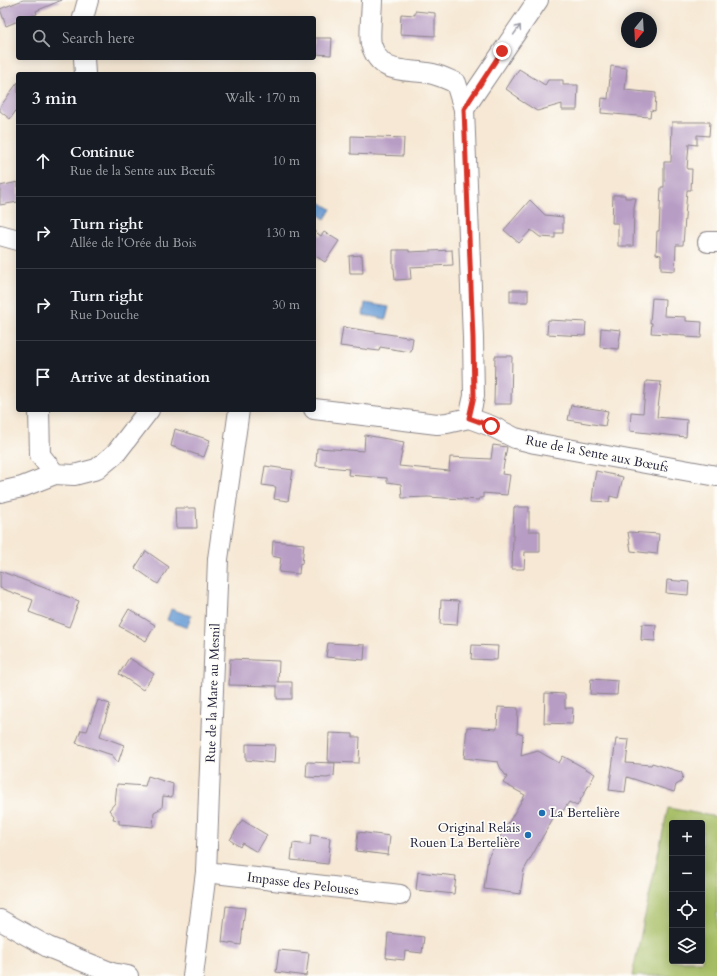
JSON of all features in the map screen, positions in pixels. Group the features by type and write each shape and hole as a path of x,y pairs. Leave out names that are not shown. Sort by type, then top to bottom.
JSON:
{"street":[{"path":"84,16 88,0"},
{"path":"316,409 437,424 469,418 474,396 464,109 456,83 434,74 399,71 387,66 377,55 371,42 372,0"},
{"path":"464,109 538,0"},
{"path":"84,60 85,72"},
{"path":"0,235 16,239"},
{"path":"39,412 40,455 55,474"},
{"path":"0,492 22,487 55,474 74,475 97,469 116,452 148,412"},
{"name":"Rue de la Mare au Mesnil","path":"193,976 206,872 218,559 239,412"},
{"name":"Rue de la Sente aux Bœufs","path":"469,418 491,426 515,438 535,443 717,476"},
{"name":"Impasse des Pelouses","path":"206,872 400,895"},
{"path":"0,920 48,947 112,973 128,976"}],"green space":[{"path":"668,808 717,817 717,976 632,976"}],"water":[{"path":"316,200 331,209 325,219 316,213"},
{"path":"365,303 389,307 386,319 363,315"},
{"path":"171,609 191,616 187,628 167,620"}],"building":[{"path":"23,0 62,0 36,11 37,14 32,16 16,16 16,22 6,26 0,9"},
{"path":"415,11 435,13 435,36 400,34 401,14 415,15"},
{"path":"316,38 332,38 331,55 316,54"},
{"path":"611,66 627,68 625,90 656,93 655,111 651,110 650,117 601,113 602,98 608,99"},
{"path":"519,69 545,85 548,80 563,80 563,85 578,85 577,110 562,110 562,104 537,111 518,99 519,98 506,89"},
{"path":"16,85 16,111 10,119 0,111 0,107"},
{"path":"672,122 710,122 709,136 697,135 697,145 689,144 687,169 692,169 691,190 687,190 683,245 676,245 675,271 661,270 661,255 656,254 657,231 659,231 661,187 664,187 664,162 671,162"},
{"path":"351,136 404,138 403,156 351,154"},
{"path":"16,182 16,202 0,205 0,186"},
{"path":"613,195 625,195 625,198 636,198 634,208 633,246 618,246 618,223 612,223"},
{"path":"530,200 545,215 563,217 563,233 555,233 555,238 540,237 531,230 519,243 504,230"},
{"path":"316,232 321,236 324,232 339,241 325,262 316,256"},
{"path":"393,250 409,250 409,252 452,250 453,265 410,267 411,279 395,280"},
{"path":"362,255 363,273 350,273 349,256"},
{"path":"510,290 528,290 528,302 510,302"},
{"path":"652,298 665,299 664,316 686,317 686,321 702,322 701,338 686,337 686,335 651,333 652,323 650,323"},
{"path":"548,320 586,322 585,336 547,334"},
{"path":"343,327 413,338 411,352 380,347 379,351 340,346"},
{"path":"601,328 621,330 618,349 600,347"},
{"path":"495,356 512,356 511,404 494,404"},
{"path":"646,381 661,382 657,417 687,420 686,437 630,431 631,412 643,413"},
{"path":"571,405 608,411 605,426 568,420"},
{"path":"175,429 210,440 204,457 171,446"},
{"path":"365,435 404,442 399,466 449,471 450,457 491,459 493,445 507,447 502,474 510,475 507,495 483,493 483,498 479,498 479,500 428,497 402,498 401,484 387,482 387,478 348,475 349,469 316,466 317,448 364,451"},
{"path":"265,466 293,470 288,501 274,499 276,487 262,485"},
{"path":"596,471 623,477 618,498 610,496 609,502 592,501"},
{"path":"514,507 529,507 529,531 540,531 540,552 525,552 524,569 512,569"},
{"path":"175,508 196,508 197,528 176,528"},
{"path":"628,532 659,534 657,554 631,551"},
{"path":"273,541 304,544 302,564 300,563 299,574 279,572 281,558 272,556"},
{"path":"146,551 169,567 158,584 135,568"},
{"path":"0,571 79,601 69,627 29,612 33,600 0,588"},
{"path":"667,580 689,582 688,595 666,593"},
{"path":"441,600 459,601 457,625 440,624"},
{"path":"129,609 155,625 146,641 119,626"},
{"path":"642,624 656,625 655,641 641,640"},
{"path":"328,643 365,645 364,660 326,657"},
{"path":"472,645 498,646 497,660 471,659"},
{"path":"129,658 154,674 143,690 119,674"},
{"path":"230,659 279,661 278,682 292,682 292,699 277,699 277,686 229,685"},
{"path":"591,679 618,681 617,695 590,694"},
{"path":"545,693 565,694 565,708 573,708 572,724 544,723"},
{"path":"98,700 110,704 100,736 124,745 118,763 112,755 76,743 81,730 87,731"},
{"path":"498,707 518,708 517,733 523,735 521,756 538,751 559,763 563,756 595,774 577,806 569,802 561,814 557,811 524,870 520,894 484,889 488,857 525,795 503,783 507,777 498,762 464,758 467,727 497,729"},
{"path":"329,733 353,734 353,737 360,737 359,763 328,762"},
{"path":"616,739 629,740 626,763 651,765 652,763 681,772 683,776 681,782 676,785 674,792 627,777 625,792 609,790"},
{"path":"246,744 275,745 274,763 246,760"},
{"path":"307,762 335,763 334,776 327,778 306,777"},
{"path":"148,776 173,784 172,797 163,796 162,808 154,812 153,827 119,824 119,820 113,819 114,816 109,810 115,803 117,784 145,786"},
{"path":"242,820 267,835 257,852 242,843 240,847 230,840"},
{"path":"358,832 390,836 388,855 356,851"},
{"path":"311,835 330,838 328,864 291,860 293,843 310,845"},
{"path":"418,872 456,876 454,894 416,890"},
{"path":"226,906 245,908 241,945 222,942"},
{"path":"388,933 424,937 422,953 405,951 404,960 386,958"},
{"path":"279,950 309,953 306,976 276,972"}],"place":[{"name":"La Bertelière","path":"542,813"},
{"name":"Original Relais Rouen La Bertelière","path":"528,835"}],"route":[{"path":"491,426 469,418 474,396 464,109 502,51"}]}
